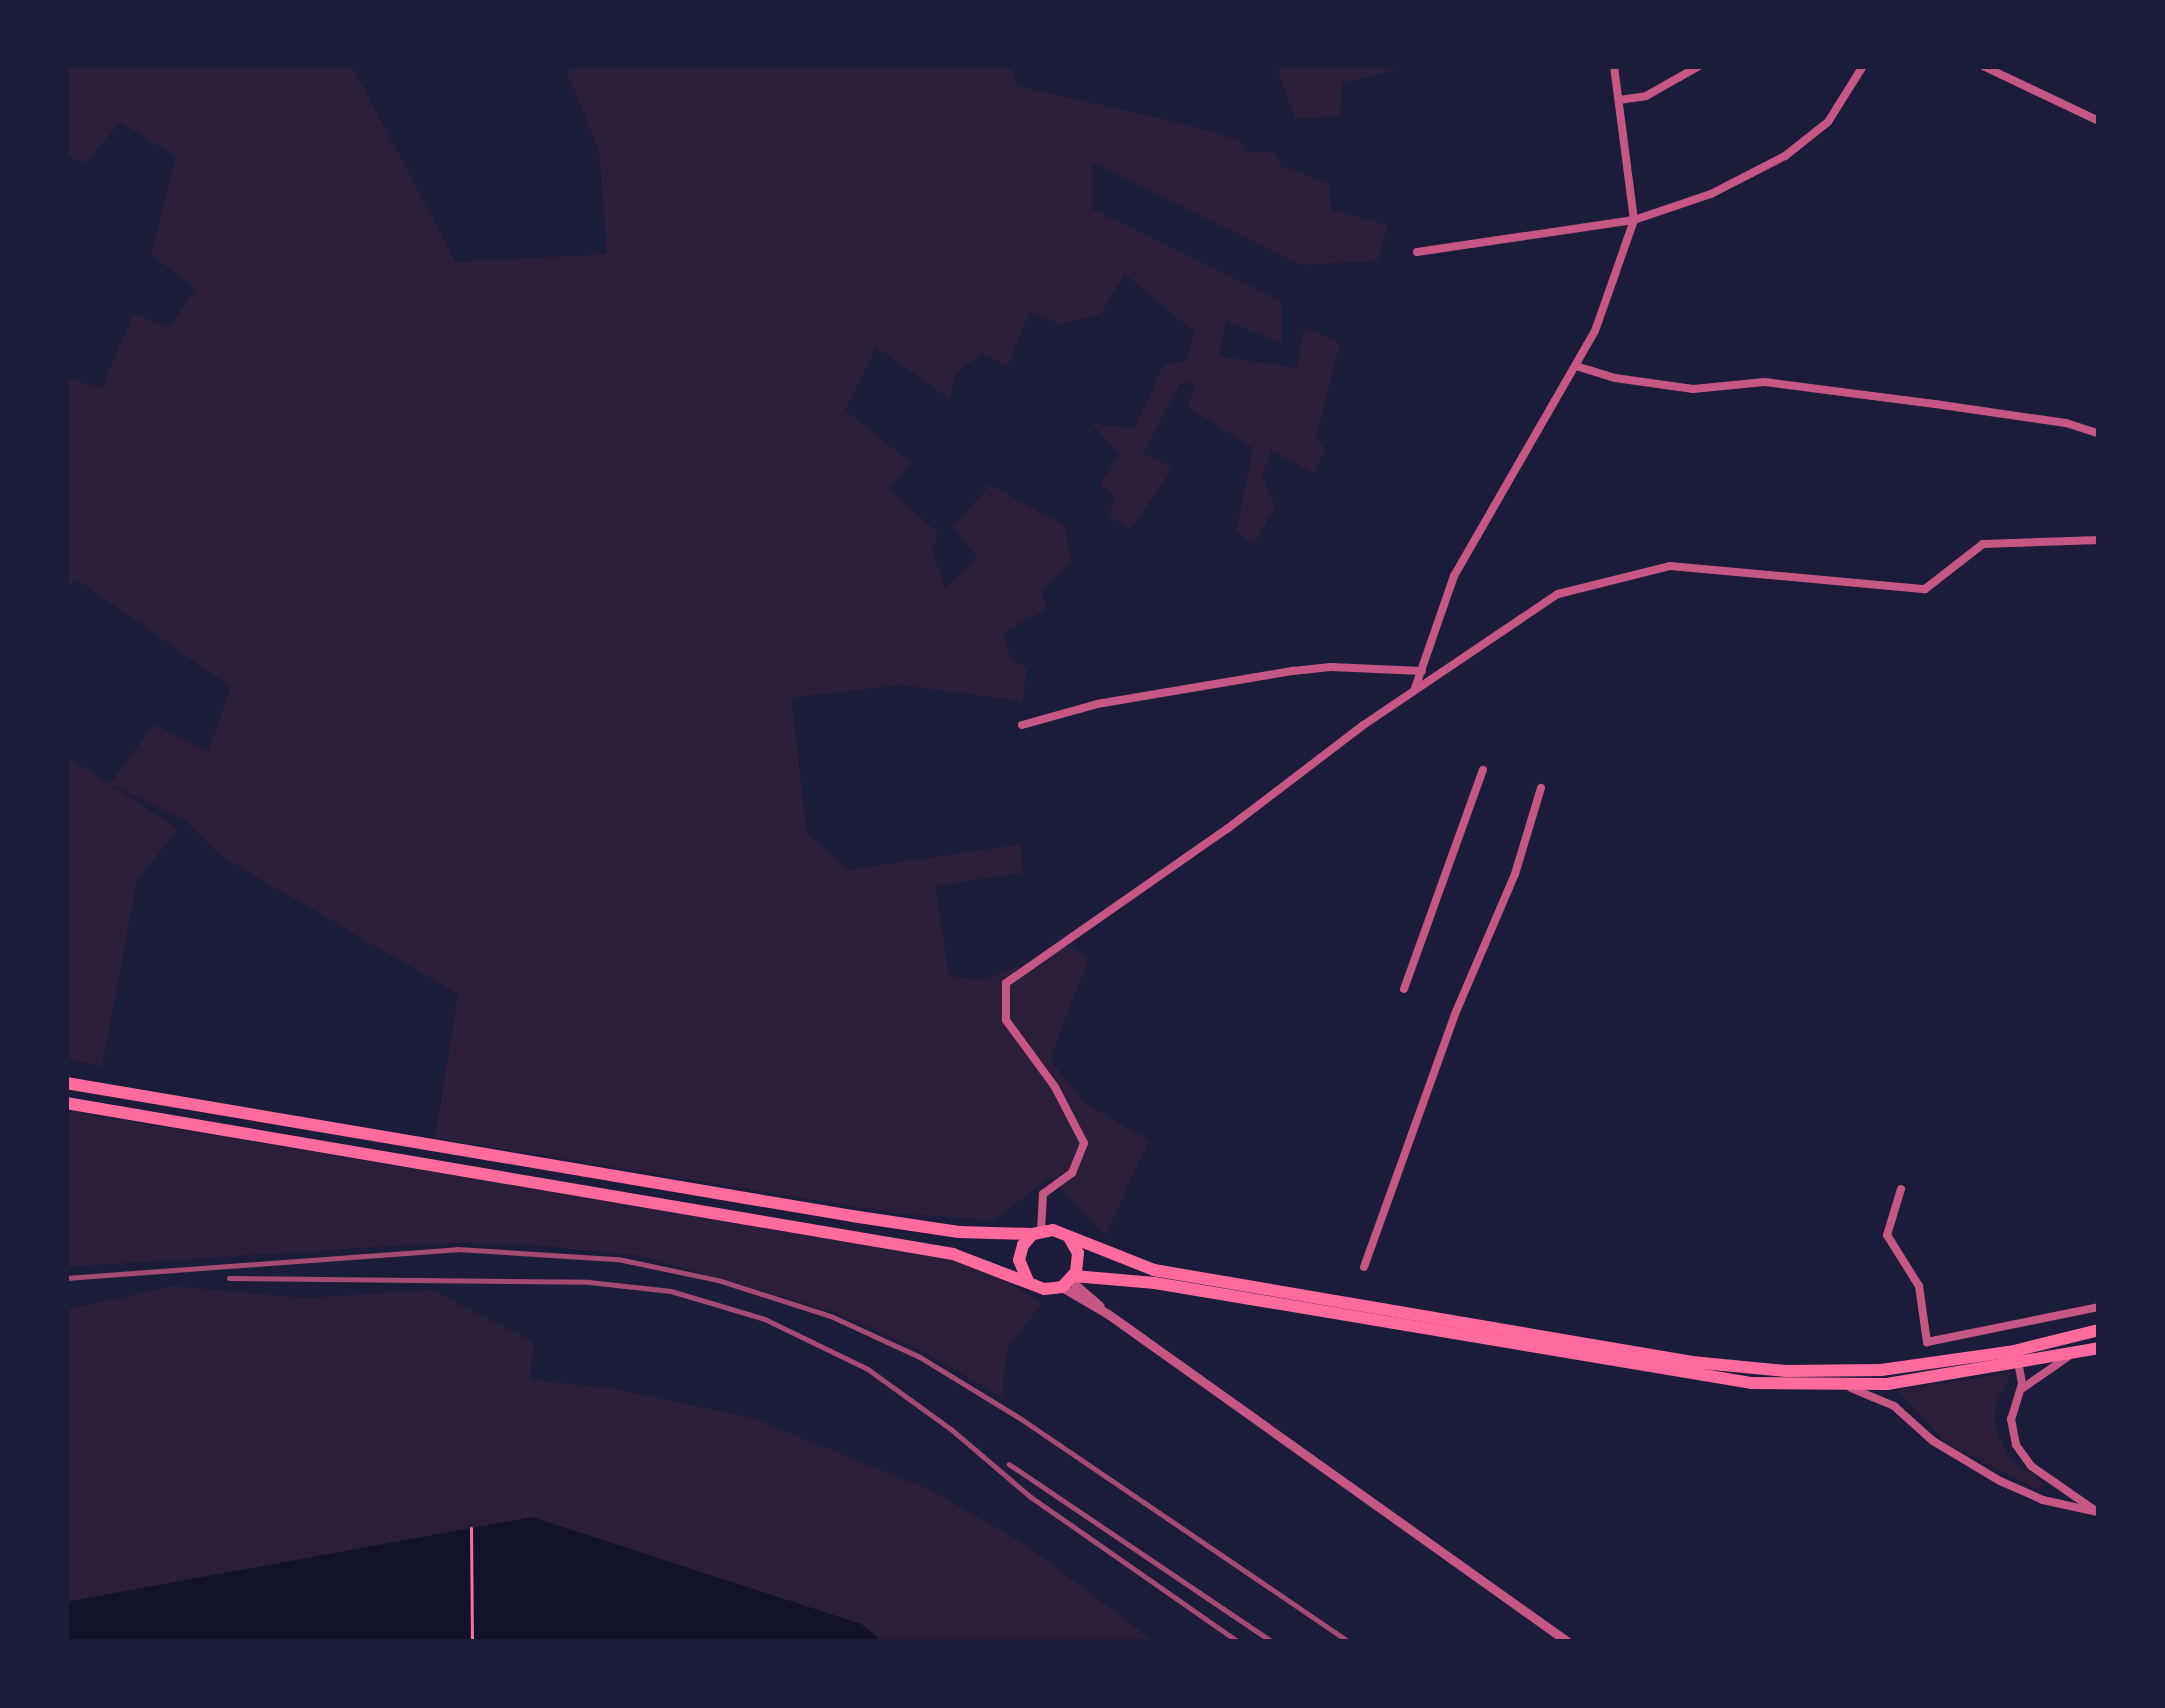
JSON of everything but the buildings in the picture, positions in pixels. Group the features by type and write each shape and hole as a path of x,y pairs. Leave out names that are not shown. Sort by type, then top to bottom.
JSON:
{"highway":[{"path":"66,1083 851,1216 959,1232 1037,1232 1070,1238 1154,1270 1692,1362 1884,1377 1983,1356 2069,1356 2099,1348"},
{"path":"66,1103 953,1254 1044,1289 1069,1281 1155,1283 1722,1379 1836,1385 2017,1358 2099,1330"},
{"path":"1028,1281 1019,1260 1037,1232"},
{"path":"1069,1281 1078,1252 1070,1238"}],"street":[{"path":"1414,689 1454,576 1595,332 1634,220 1614,66"},
{"path":"1618,100 1646,96 1699,66"},
{"path":"1417,252 1634,220 1711,194 1785,156 1828,122 1863,66"},
{"path":"1982,66 2099,122"},
{"path":"1576,366 1615,379 1694,388 1765,382 1935,404 2066,423 2099,434"},
{"path":"1037,1232 1043,1194 1077,1167 1084,1143 1055,1087 1010,1028 1003,1002 1006,983 1414,689 1558,594 1670,566 1925,589 1983,544 2099,541"},
{"path":"1022,724 1096,704 1293,671 1331,667 1420,670 1436,676"},
{"path":"1404,988 1483,770"},
{"path":"1364,1267 1455,1014 1515,874 1541,788"},
{"path":"1901,1189 1887,1235 1919,1286 1923,1337 1934,1342 2099,1307"},
{"path":"1069,1281 1108,1314 1568,1642"},
{"path":"1979,1334 1983,1356"},
{"path":"2019,1394 2039,1373 2069,1356"},
{"path":"2017,1358 2019,1394 2011,1419 2022,1456 2098,1513"},
{"path":"1884,1377 1894,1406"},
{"path":"1836,1385 1894,1406 1933,1441 2000,1481 2043,1500 2098,1513"}],"path":[{"path":"470,1528 472,1642"}],"shaded area":[{"path":"66,66 352,66 456,262 607,254 599,151 567,72 573,66 1013,66 1016,86 1177,122 1239,140 1245,152 1273,152 1281,166 1330,184 1331,210 1388,225 1377,261 1301,265 1092,162 1092,209 1281,301 1282,343 1226,321 1219,356 1297,368 1304,327 1340,344 1316,438 1325,449 1313,473 1271,450 1262,476 1275,506 1254,545 1236,531 1253,448 1188,407 1195,382 1180,384 1143,453 1173,468 1130,530 1109,515 1115,497 1101,483 1120,455 1091,423 1134,429 1164,364 1187,361 1194,332 1125,274 1100,314 1061,324 1029,312 1008,366 983,353 956,373 949,398 876,347 845,410 911,463 888,489 938,533 932,550 945,588 977,558 953,527 990,485 1065,526 1071,563 1041,590 1047,609 1003,632 1011,660 1027,668 1022,701 901,685 791,698 807,833 848,870 1021,844 1022,873 935,886 949,976 984,980 1071,945 1088,960 1050,1059 1085,1104 1149,1140 1105,1236 1050,1176 995,1220 900,1214 435,1138 458,994 221,856 184,820 110,784 154,724 208,752 231,687 76,579 66,588 66,378 102,388 133,314 170,328 195,288 151,255 176,156 120,122 85,164 66,155"},
{"path":"1276,66 1413,66 1342,83 1340,116 1295,119"},
{"path":"66,756 178,829 137,880 102,1067 66,1058"},
{"path":"66,1111 940,1256 1002,1278 1042,1304 1007,1348 1002,1397 919,1349 828,1310 641,1256 524,1244 441,1243 66,1267"},
{"path":"172,1286 305,1298 431,1290 534,1342 530,1380 611,1388 752,1418 928,1489 1023,1543 1155,1642 884,1642 861,1624 471,1528 66,1602 66,1310"},
{"path":"2011,1373 1996,1402 1995,1427 2010,1459 2043,1483 2039,1490 1948,1444 1897,1390"},
{"path":"532,1517 861,1624 884,1642 66,1642 66,1602"}],"railway":[{"path":"66,1278 457,1249 618,1259 718,1280 831,1316 920,1357 1020,1418 1349,1642"},
{"path":"229,1278 589,1282 671,1291 765,1319 868,1369 951,1429 1031,1497 1239,1642"},
{"path":"1009,1464 1273,1642"}]}
